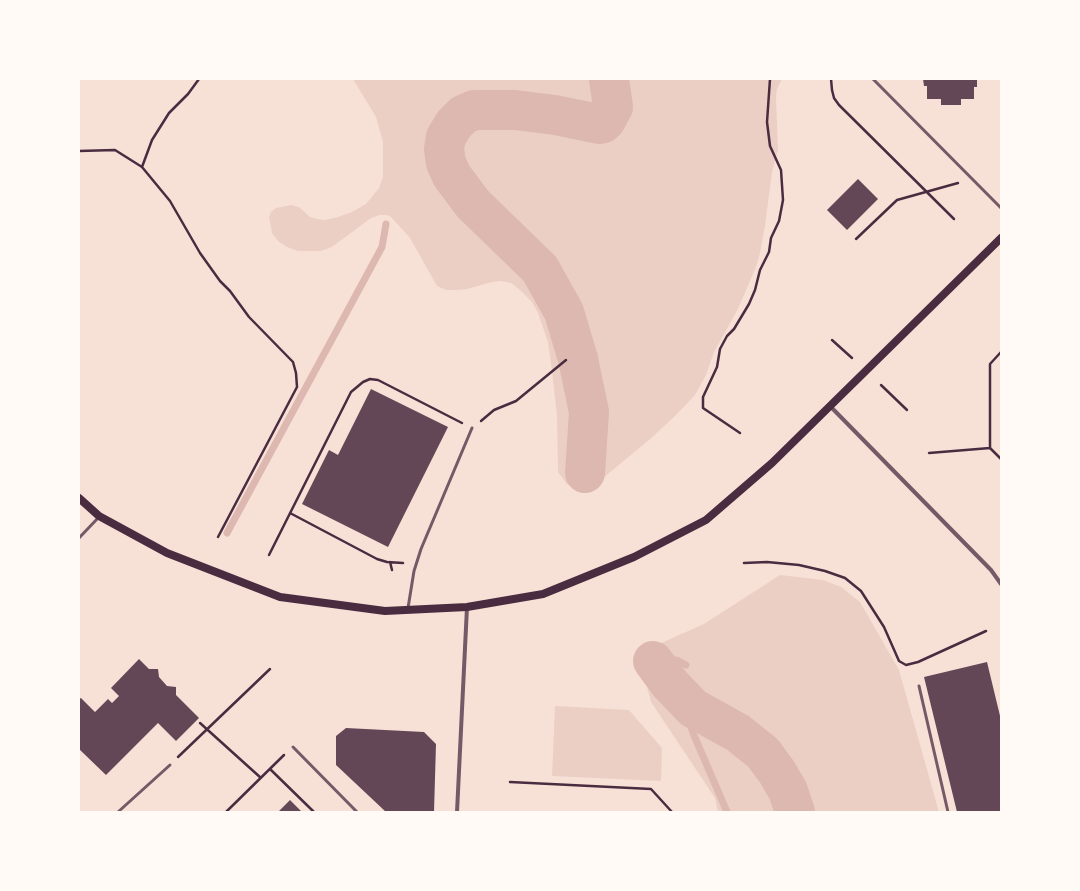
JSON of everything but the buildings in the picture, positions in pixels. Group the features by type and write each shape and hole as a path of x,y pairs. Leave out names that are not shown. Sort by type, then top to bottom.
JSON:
{"main road":[{"path":"79,498 100,516 167,553 280,597 385,611 466,607 543,594 634,557 706,520 772,463 1001,238"}],"street":[{"path":"830,406 991,570 1001,584"},
{"path":"457,812 466,607"}],"lane":[{"path":"873,79 1001,208"},
{"path":"408,610 415,565 472,428"},
{"path":"79,538 100,516"},
{"path":"919,686 948,812"},
{"path":"293,747 357,812"},
{"path":"118,812 170,765"}],"path":[{"path":"142,167 152,140 169,113 188,94 199,79"},
{"path":"740,432 702,408 702,397 717,367 720,350 727,336 734,329 749,304 755,290 760,270 769,252 771,238 779,221 783,200 781,170 770,146 767,122 770,79"},
{"path":"831,79 834,98 839,105 954,219"},
{"path":"79,151 115,150 142,167 170,201 200,253 220,281 230,291 249,317 293,362 297,386 218,537"},
{"path":"856,239 897,200 972,179"},
{"path":"832,340 852,358"},
{"path":"1001,352 990,364 990,448 1001,459"},
{"path":"269,555 351,392 363,382 370,379 378,380 472,428 494,410 516,402 566,360"},
{"path":"880,385 907,410"},
{"path":"929,453 990,448"},
{"path":"290,512 377,558 390,562 415,565"},
{"path":"390,562 392,570"},
{"path":"744,563 767,562 799,565 825,571 845,578 860,591 884,627 900,661 906,666 986,631"},
{"path":"170,765 270,669"},
{"path":"200,723 261,778"},
{"path":"226,812 293,747"},
{"path":"270,769 314,812"},
{"path":"510,782 651,789 672,812"}],"shaded area":[{"path":"353,79 782,79 777,89 776,97 778,150 772,172 760,253 756,267 738,309 714,352 706,375 695,395 649,440 597,483 584,487 575,487 567,484 558,472 557,416 548,342 538,313 532,302 511,283 501,281 492,282 458,290 446,290 437,286 410,238 391,217 387,215 380,215 371,218 332,247 321,251 298,251 287,247 278,241 272,233 269,217 271,212 276,208 291,205 299,207 310,217 325,220 352,212 366,204 379,188 383,177 383,142 376,117"},
{"path":"780,575 823,580 841,587 860,602 899,670 939,812 718,812 715,798 651,702 643,671 645,655 650,648 704,624"},
{"path":"555,706 629,710 662,748 661,781 552,776"}],"waterway":[{"path":"585,473 589,412 578,359 564,312 540,269 473,204 452,176 446,163 444,149 446,137 454,124 463,115 474,110 515,110 555,115 599,124 603,123 613,107 609,79"},
{"path":"227,533 382,247 386,224"},
{"path":"659,668 672,660 677,660 686,665"},
{"path":"653,661 670,684 693,708 738,733 763,753 777,772 788,791 795,812"},
{"path":"681,695 693,733 727,812"}]}
